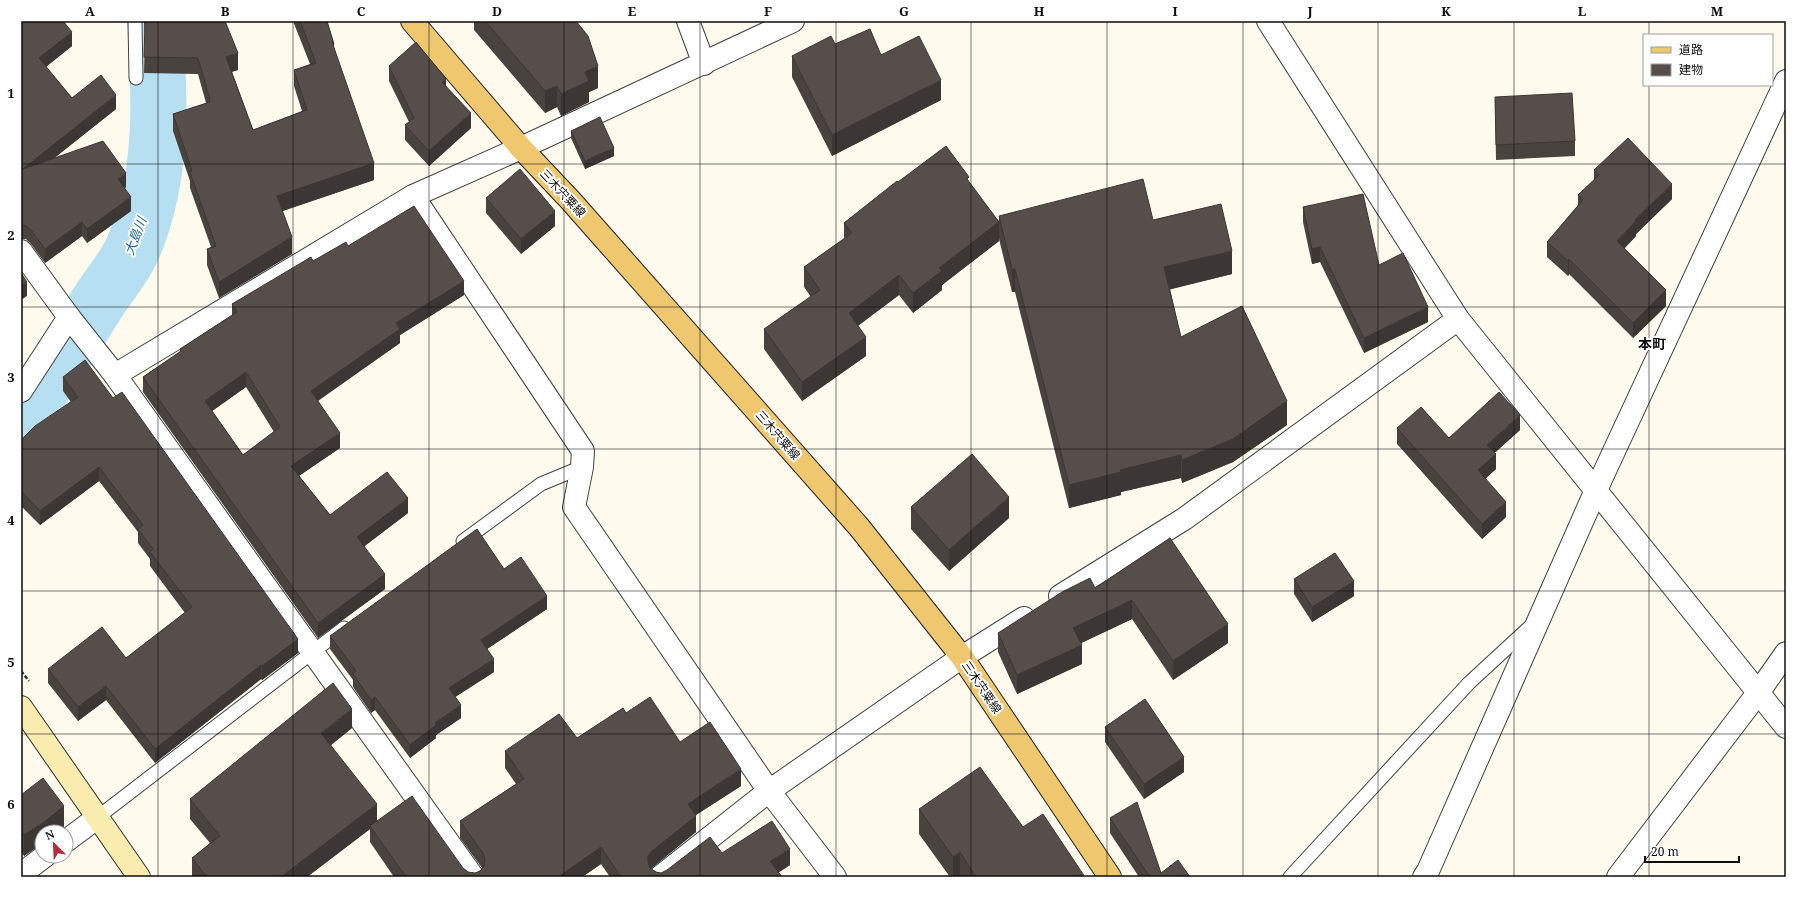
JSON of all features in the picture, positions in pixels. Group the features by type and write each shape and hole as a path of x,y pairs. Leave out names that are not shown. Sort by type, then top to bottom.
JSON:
{"main road":[{"name":"三木宍粟線","path":"412,21 521,148 576,207 859,527 962,657 1110,877"}],"street":[{"path":"688,21 704,64"},
{"path":"115,375 413,196 704,64 793,21"},
{"path":"1268,21 1458,319 1786,727"},
{"path":"1429,875 1540,616 1596,490 1786,81"},
{"path":"413,196 583,451 582,467 574,506 769,791 835,877"},
{"path":"21,251 69,317 115,375 473,877"},
{"path":"21,390 69,317"},
{"path":"660,877 769,791 962,657 1184,519 1458,319"},
{"path":"1618,877 1758,693 1786,653"},
{"path":"21,706 139,877"},
{"path":"74,835 98,817"},
{"path":"21,874 34,864"}],"lane":[{"path":"135,21 136,78"},
{"path":"452,550 541,484 582,467"},
{"path":"1290,877 1469,683 1540,616"},
{"path":"98,817 312,652 356,620"}],"building":[{"path":"21,21 63,21 72,32 39,58 72,98 101,75 116,95 23,169 103,141 126,173 118,179 131,197 87,229 82,222 45,249 31,230 26,226 21,225"},
{"path":"145,21 225,21 238,53 226,57 253,130 307,110 294,70 316,63 300,21 327,21 334,44 332,42 374,163 277,196 292,237 219,282 207,249 216,246 190,172 192,171 173,114 210,102 209,96 198,58 144,57"},
{"path":"485,21 576,21 588,36 598,66 585,72 589,81 561,94 557,86 545,91"},
{"path":"870,29 881,55 919,36 941,80 832,135 792,56 831,36 835,44"},
{"path":"416,42 446,79 442,82 471,113 429,151 405,125 414,118 389,66"},
{"path":"1572,93 1575,141 1496,145 1495,97"},
{"path":"600,117 614,148 585,161 571,131"},
{"path":"1628,138 1672,184 1635,220 1636,221 1617,241 1666,290 1633,323 1569,259 1568,261 1547,242 1583,200 1578,195 1599,175 1594,170"},
{"path":"946,146 969,177 967,179 999,222 939,268 942,271 913,293 899,275 849,313 866,337 802,382 764,329 820,290 804,267 852,233 844,223 897,181 898,182"},
{"path":"520,169 555,211 521,239 486,198"},
{"path":"1143,179 1153,220 1221,204 1232,251 1164,267 1181,337 1242,306 1287,401 1233,439 1182,460 1181,455 1120,470 1121,472 1069,485 1015,269 1012,269 999,216"},
{"path":"1363,194 1379,265 1403,253 1428,307 1364,338 1320,247 1312,249 1303,207"},
{"path":"414,206 464,281 396,323 400,329 311,391 340,433 291,466 330,515 387,472 408,498 357,537 385,574 318,623 143,377 181,351 180,349 237,312 232,304 311,257 313,261 346,242 348,246","holes":["246,372 280,427 243,455 205,401"]},
{"path":"21,273 27,282 21,286"},
{"path":"85,360 113,398 122,392 298,639 262,666 261,665 155,749 106,686 78,707 48,669 102,627 126,658 192,607 150,552 153,549 138,529 143,525 99,467 40,511 21,491 21,440 35,426 78,397 63,377"},
{"path":"1499,392 1520,415 1487,445 1496,454 1478,470 1506,502 1482,524 1397,428 1421,407 1449,438"},
{"path":"972,454 1009,497 949,550 911,507"},
{"path":"477,529 504,569 521,557 547,596 481,640 494,659 449,688 461,705 435,723 436,725 410,745 375,697 371,700 353,674 356,671 330,636"},
{"path":"1170,538 1228,624 1173,661 1132,600 1073,628 1082,645 1017,675 998,633 1062,592 1090,578 1095,588"},
{"path":"1335,553 1354,581 1312,607 1294,579"},
{"path":"333,683 352,709 321,733 377,804 281,877 207,877 192,858 220,836 190,799"},
{"path":"650,697 680,742 710,722 741,769 688,804 696,816 652,851 648,856 650,868 661,873 667,870 710,837 722,853 772,821 790,849 770,861 782,877 621,877 601,847 561,875 563,877 406,877 370,826 412,796 463,868 468,872 475,873 480,871 484,866 485,859 483,853 460,821 524,779 505,751 559,714 577,738 623,708 626,713"},
{"path":"1145,699 1184,757 1144,784 1105,727"},
{"path":"980,767 1023,827 1043,814 1085,877 976,877 960,852 953,857 919,809"},
{"path":"43,778 64,806 41,824 34,824 34,829 24,835 21,831 21,795"},
{"path":"1137,802 1161,873 1178,860 1190,877 1150,877 1110,818"}],"waterway":[{"name":"大島川","path":"21,421 126,261 133,248 143,221 155,165 158,136 158,78 155,21"}],"district":[{"name":"本町","path":"1652,343"}]}
